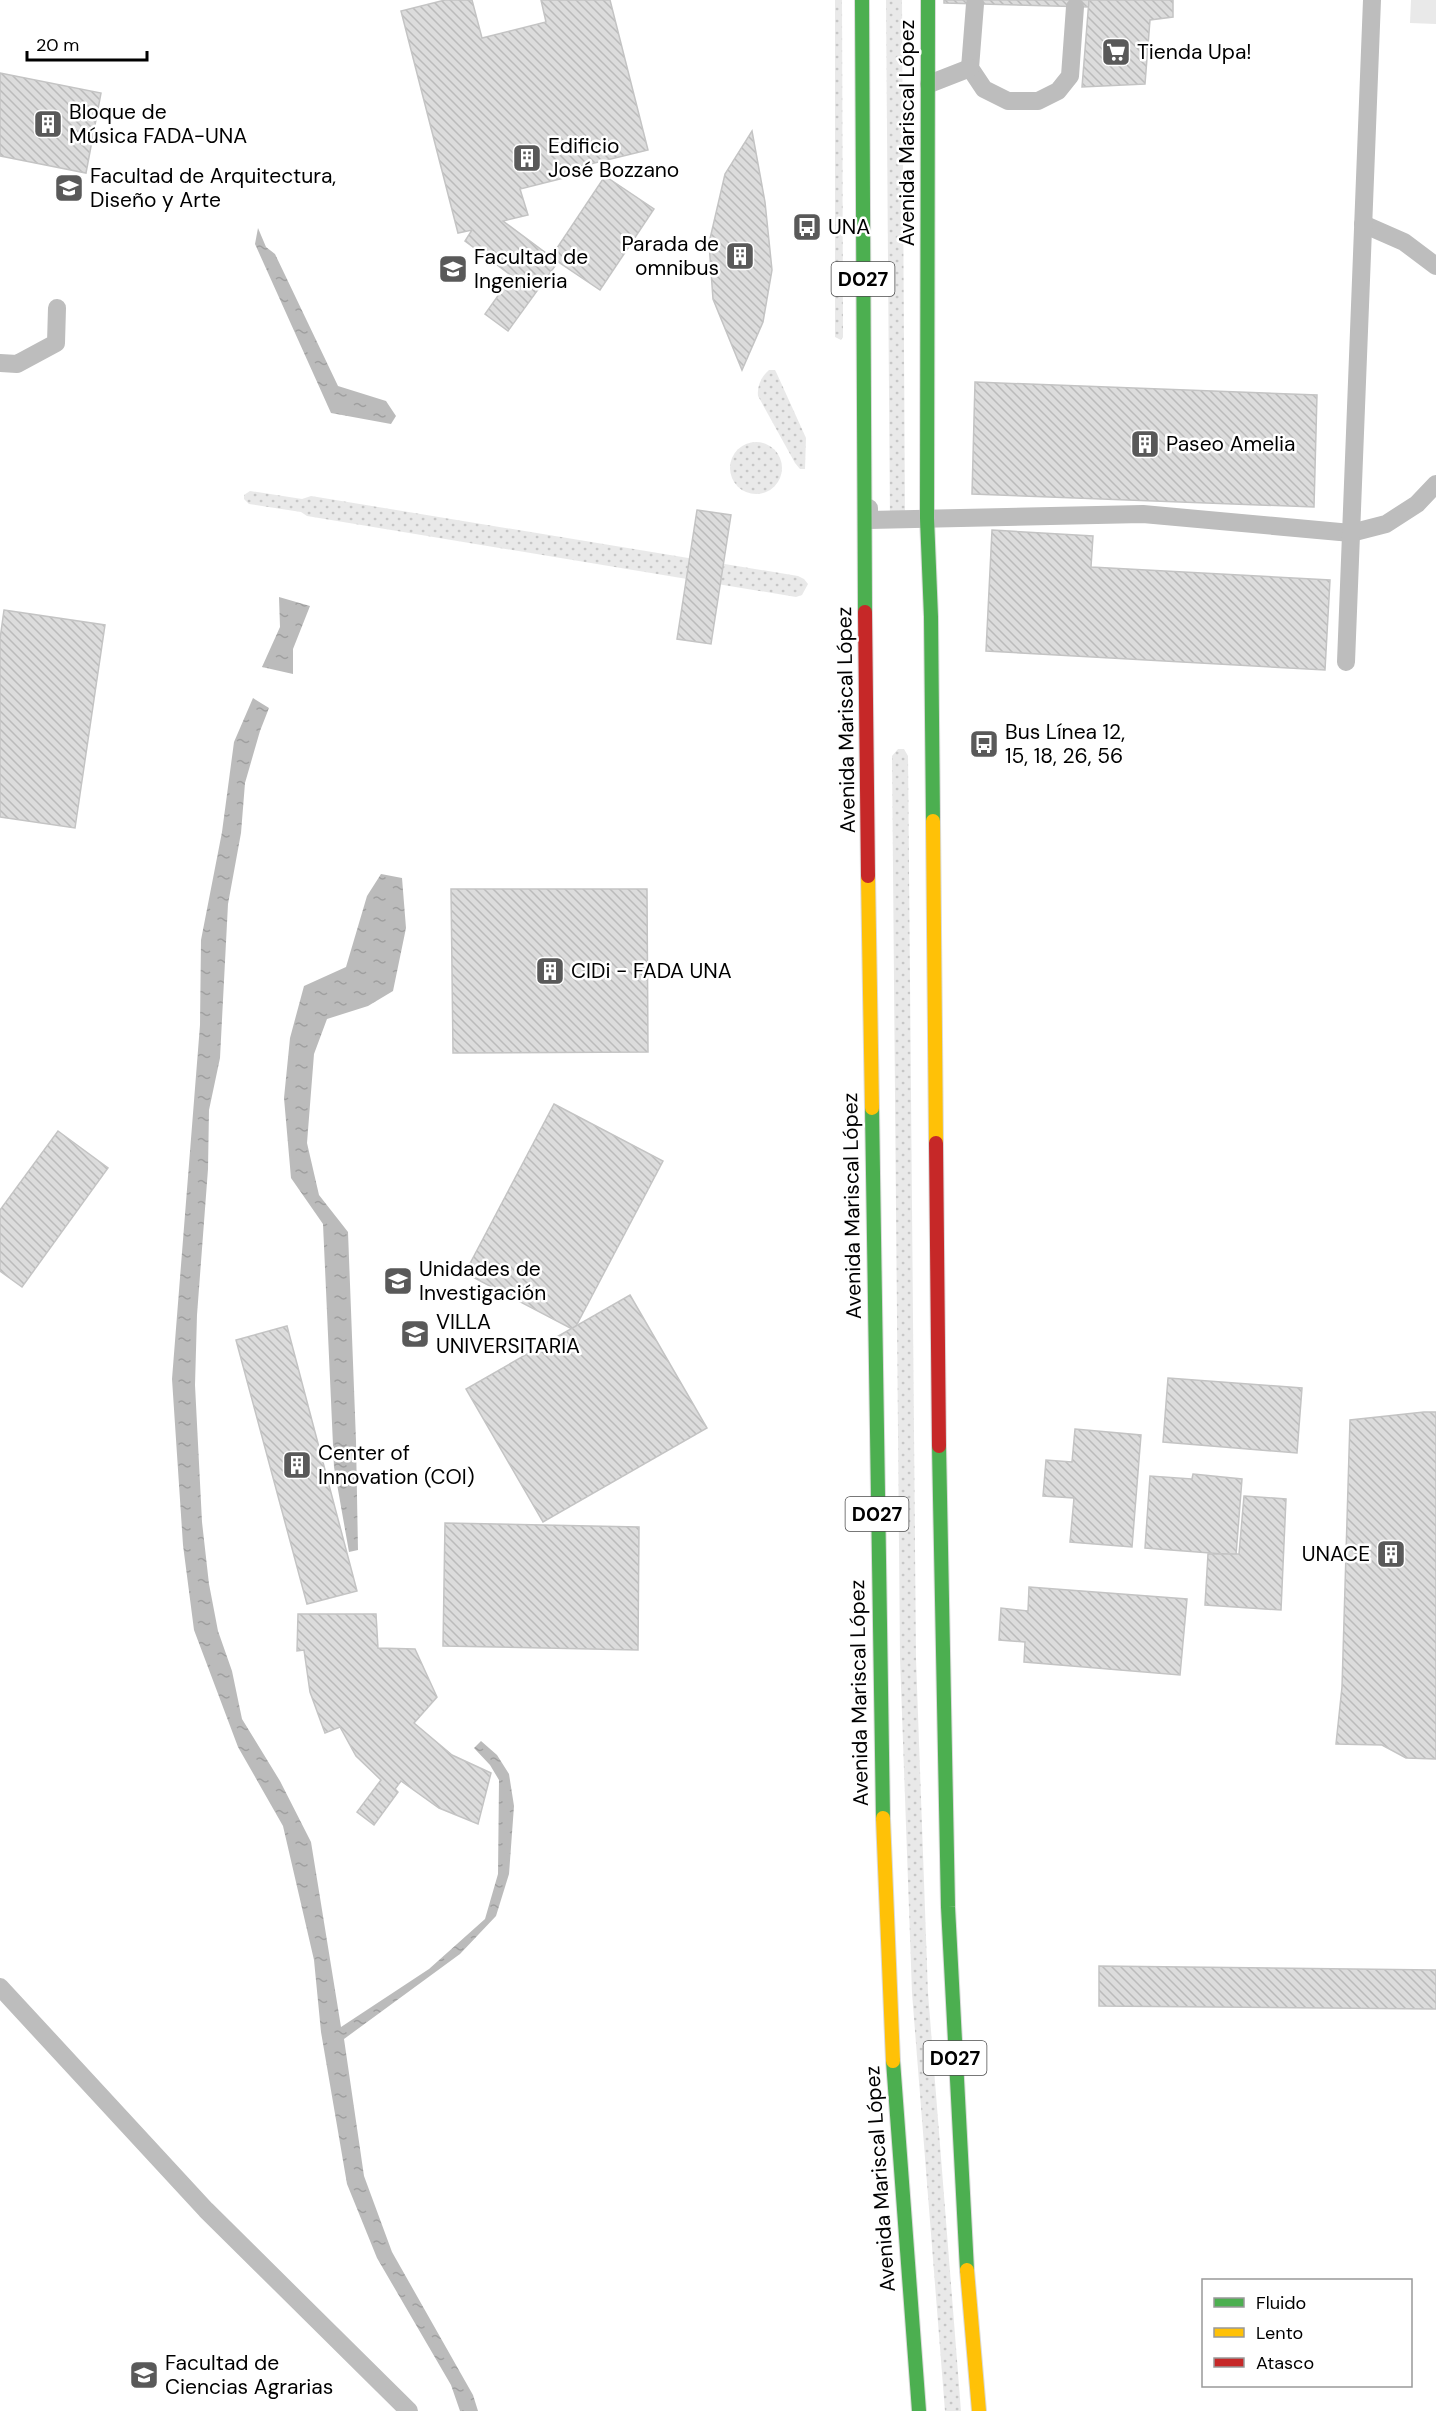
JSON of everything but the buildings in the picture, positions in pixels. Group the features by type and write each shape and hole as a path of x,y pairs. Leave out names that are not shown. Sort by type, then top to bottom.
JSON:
{"highway":[{"name":"Avenida Mariscal López","path":"862,0 863,496 880,1708 890,2022 919,2411"},
{"name":"Avenida Mariscal López","path":"928,0 927,518 931,617 941,1704 952,1996 968,2293 980,2411"}],"lane":[{"path":"1346,662 1372,0"},
{"path":"975,4 970,68 984,89 1008,101 1038,101 1058,91 1070,76 1076,7"},
{"path":"928,84 970,68"},
{"path":"1363,224 1404,242 1436,266"},
{"path":"0,363 17,364 56,343 57,308"},
{"path":"863,496 869,501 869,520 1143,514 1351,533 1386,524 1417,504 1436,484"},
{"path":"0,1987 206,2210 409,2411"}],"shaded area":[{"path":"835,0 842,0 843,337 841,340 835,337"},
{"path":"886,0 902,0 905,523 890,523"},
{"path":"1411,0 1436,0 1436,24 1410,23"},
{"path":"769,370 775,370 806,438 805,469 800,469 795,463 758,396 760,382"},
{"path":"751,442 761,442 775,449 782,468 775,487 761,494 751,494 741,490 734,483 730,473 730,463 734,453 741,446"},
{"path":"250,491 302,499 311,496 798,576 808,584 802,595 796,597 307,516 301,512 249,504 244,499 244,495"},
{"path":"898,749 904,749 908,756 916,1659 928,1993 961,2411 945,2411 912,1993 900,1658 892,756"}],"water":[{"path":"258,228 266,247 275,254 338,386 386,401 396,416 391,424 331,413 255,244"},
{"path":"279,597 310,606 293,649 293,674 262,667 280,627"},
{"path":"253,698 269,708 245,783 241,833 228,904 220,1058 209,1110 208,1169 197,1315 195,1385 202,1522 209,1584 218,1631 232,1671 242,1719 280,1781 311,1842 341,2027 429,1969 485,1919 498,1874 499,1780 490,1765 474,1748 481,1741 497,1755 509,1774 514,1806 509,1874 496,1916 460,1954 344,2039 364,2176 392,2252 473,2395 478,2411 460,2411 451,2385 377,2258 347,2184 321,2032 314,1960 283,1826 238,1747 194,1630 183,1545 172,1379 200,1025 201,940 222,832 234,742"},
{"path":"381,874 402,878 406,928 393,991 368,1006 327,1019 314,1054 307,1143 319,1195 348,1232 358,1550 349,1552 334,1467 323,1224 291,1178 284,1098 290,1038 304,986 346,967 367,896"}],"traffic: fast":[{"path":"862,0 865,612"},
{"path":"928,0 927,518 931,617 933,821"},
{"path":"872,1108 883,1818"},
{"path":"939,1446 948,1907 967,2270"},
{"path":"893,2061 919,2411"}],"traffic: slow":[{"path":"933,821 936,1143"},
{"path":"868,876 872,1108"},
{"path":"883,1818 893,2061"},
{"path":"967,2270 979,2411"}],"traffic: jam":[{"path":"865,612 868,876"},
{"path":"936,1143 939,1446"}],"place":[{"name":"Tienda Upa!","path":"1116,52"},
{"name":"Bloque de Música FADA-UNA","path":"48,124"},
{"name":"Edificio José Bozzano","path":"527,158"},
{"name":"Facultad de Arquitectura, Diseño y Arte","path":"69,188"},
{"name":"UNA","path":"807,227"},
{"name":"Parada de omnibus","path":"740,256"},
{"name":"Facultad de Ingenieria","path":"453,269"},
{"name":"Paseo Amelia","path":"1145,444"},
{"name":"Bus Línea 12, 15, 18, 26, 56","path":"984,744"},
{"name":"CIDi - FADA UNA","path":"550,971"},
{"name":"Unidades de Investigación","path":"398,1281"},
{"name":"VILLA UNIVERSITARIA","path":"415,1334"},
{"name":"Center of Innovation (COI)","path":"297,1465"},
{"name":"UNACE","path":"1391,1554"},
{"name":"Facultad de Ciencias Agrarias","path":"144,2375"}]}
